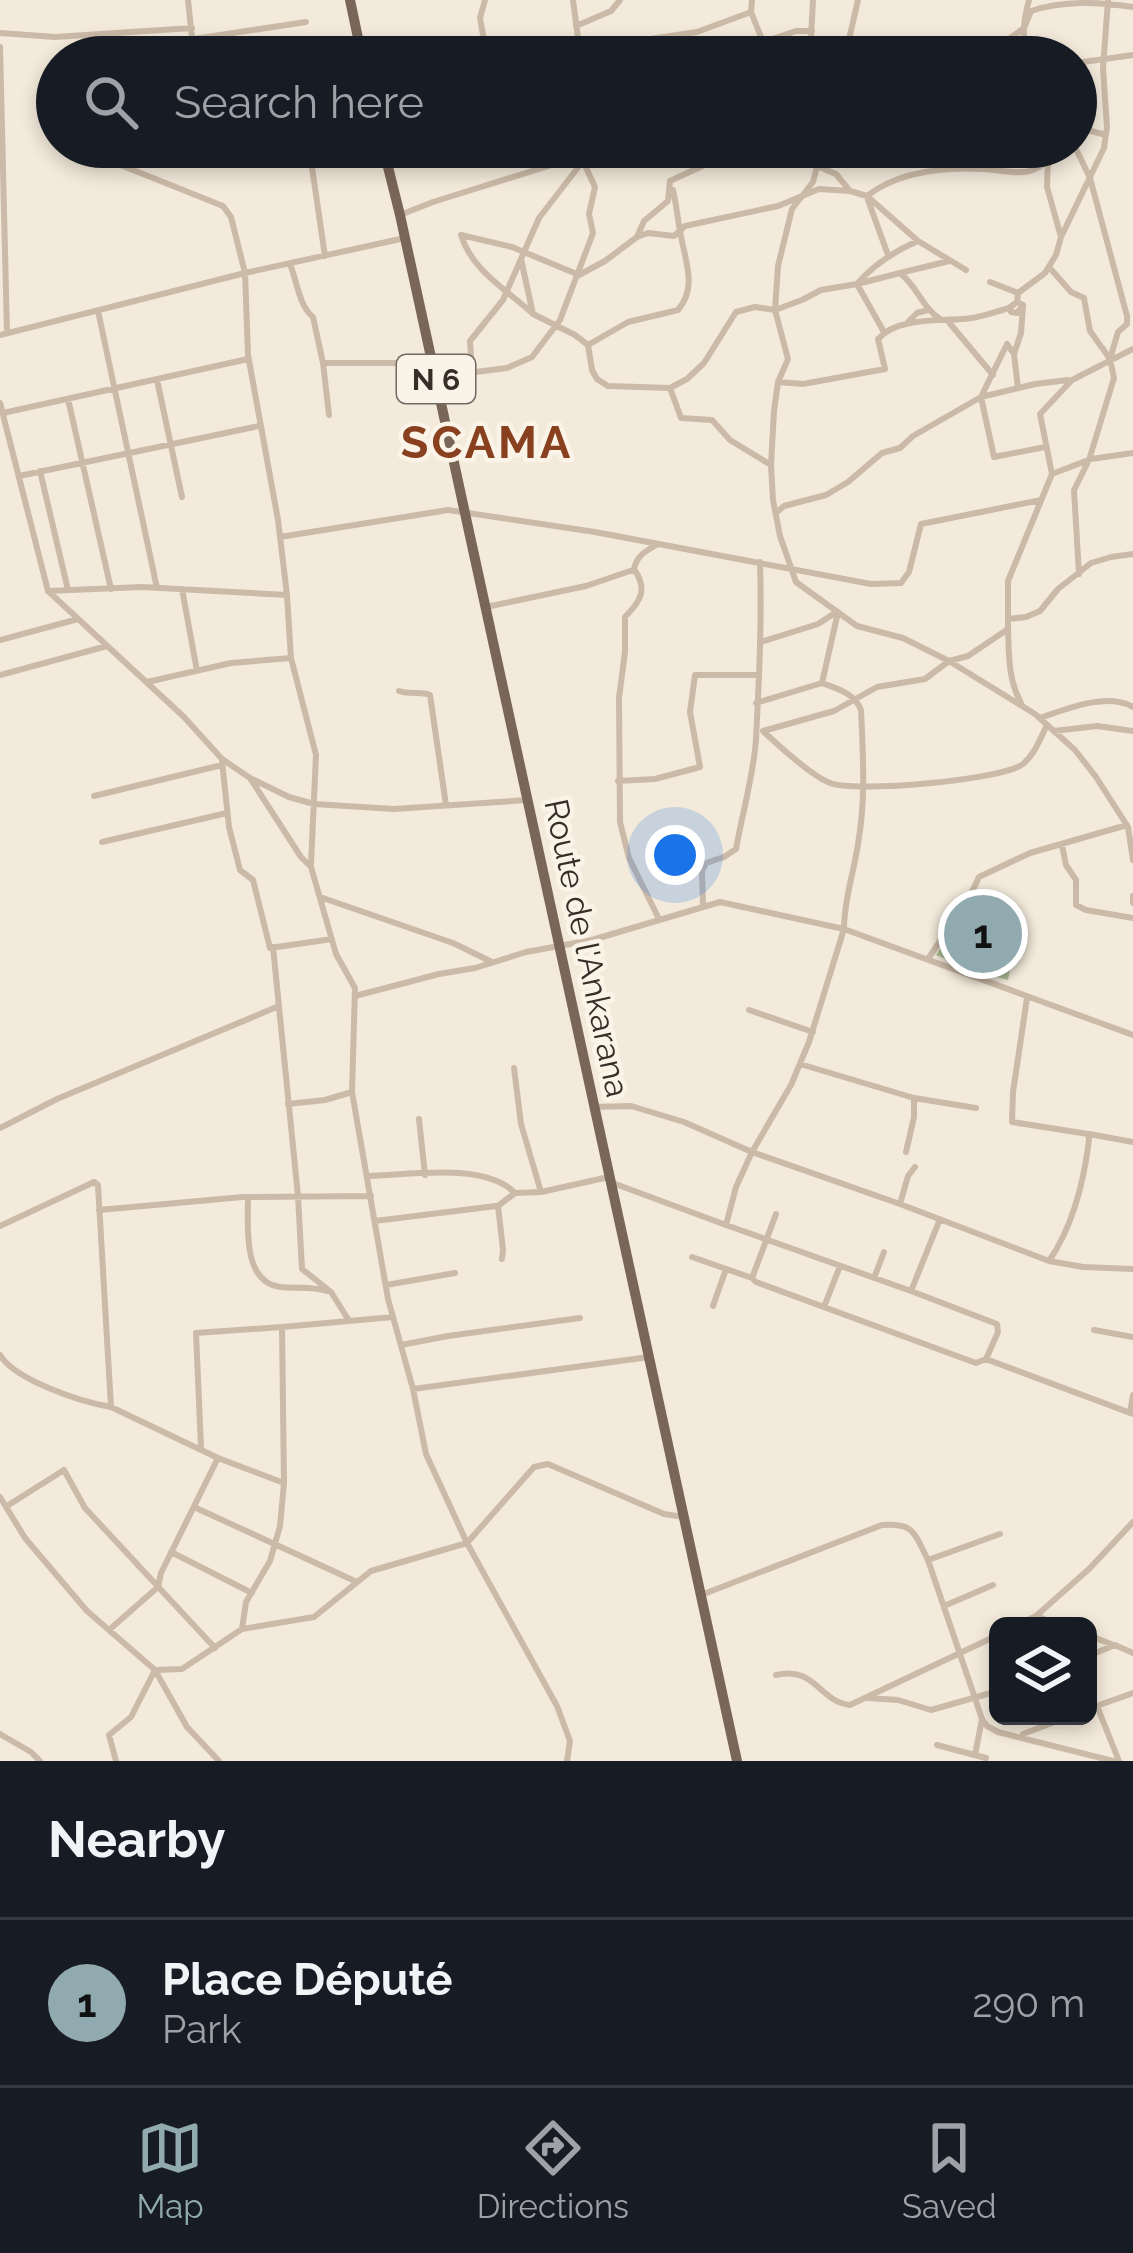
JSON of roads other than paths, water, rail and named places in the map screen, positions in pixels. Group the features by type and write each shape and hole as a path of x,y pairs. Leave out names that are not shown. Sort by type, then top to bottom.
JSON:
{"main road":[{"path":"350,0 358,36"},
{"name":"Route de l'Ankarana","path":"388,168 737,1761"}],"street":[{"path":"188,0 193,36"},
{"path":"483,36 480,18 485,0"},
{"path":"573,0 577,36"},
{"path":"576,26 611,11 620,0"},
{"path":"752,0 751,12 761,36"},
{"path":"811,36 813,0"},
{"path":"850,36 858,0"},
{"path":"1024,36 1029,0"},
{"path":"1013,36 1024,28 1031,11 1052,2 1133,7"},
{"path":"1097,163 1106,136 1108,2"},
{"path":"670,36 697,32 751,12"},
{"path":"214,36 306,22"},
{"path":"70,36 192,28"},
{"path":"783,36 812,31"},
{"path":"0,33 41,36"},
{"path":"0,47 4,334 406,238"},
{"path":"1097,61 1133,56"},
{"path":"1097,133 1106,136"},
{"path":"128,168 223,206 231,217 245,273 248,359 280,537 291,658 316,755 311,867"},
{"path":"312,168 325,256"},
{"path":"400,215 539,168"},
{"path":"472,373 470,341 503,300 539,218 573,168"},
{"path":"436,377 507,368 532,357 556,325 593,233 589,214 596,187 589,168"},
{"path":"670,181 697,168"},
{"path":"816,168 813,182 792,209 778,266 775,310 788,359 778,382 772,465 776,513 790,569 796,582 857,626 903,638 949,661 1047,725 1075,750 1127,825 1133,860"},
{"path":"822,168 836,174 850,191"},
{"path":"867,196 917,173 1038,168"},
{"path":"1048,168 1047,187 1061,237"},
{"path":"1085,168 1127,316 1110,359"},
{"path":"1013,354 1021,333 1018,292 1049,267 1095,168"},
{"path":"588,345 628,322 666,314 684,304 689,270 670,181"},
{"path":"637,237 644,221 668,201 670,181"},
{"path":"951,261 820,290 775,310 755,307 736,312 704,364 687,379 670,388 608,386 592,370 588,345 533,314 475,264 461,235 579,275 648,233 674,236 680,228 778,206 819,189 850,191 867,196 918,241 967,270"},
{"path":"867,196 889,256"},
{"path":"857,284 889,256 918,241"},
{"path":"523,255 533,314"},
{"path":"290,264 317,328 329,415"},
{"path":"1049,267 1071,292 1084,298 1090,331 1110,359 1114,378 1089,460 1074,490 1079,574"},
{"path":"900,273 928,310 945,320 993,375"},
{"path":"990,282 1018,292"},
{"path":"857,284 884,332"},
{"path":"917,314 920,301"},
{"path":"908,322 969,318 1016,305"},
{"path":"778,382 802,384 885,369 878,339 928,310"},
{"path":"98,311 158,588"},
{"path":"1018,388 1007,344 981,397 994,457 1046,446"},
{"path":"1023,706 1010,672 1008,580 1052,474 1040,414 1072,380 1133,349"},
{"path":"2,413 248,359"},
{"path":"323,363 433,363"},
{"path":"157,380 182,497"},
{"path":"776,513 784,506 826,495 882,453 900,448 981,397 1072,380"},
{"path":"670,388 681,418 712,420 730,440 772,465"},
{"path":"68,399 111,589"},
{"path":"0,403 48,592 184,717 222,762 289,797 314,804 394,808 527,800"},
{"path":"19,476 259,426"},
{"path":"1052,474 1089,460 1133,453"},
{"path":"40,471 68,590"},
{"path":"280,537 448,510 871,584 901,583 909,572 922,524 1040,500"},
{"path":"634,569 638,556 658,544"},
{"path":"759,728 834,711 878,687 925,679 949,661 968,656 1008,624 1040,611 1058,589 1091,563 1133,554"},
{"path":"703,905 706,863 736,849 759,728 760,562"},
{"path":"486,607 586,586 634,569"},
{"path":"634,569 643,592 625,616 619,698 620,822 629,858 658,919"},
{"path":"48,592 158,588 287,596"},
{"path":"182,589 197,670"},
{"path":"761,642 818,624 838,611"},
{"path":"822,683 838,611"},
{"path":"0,640 78,619"},
{"path":"0,676 107,646"},
{"path":"147,682 231,663 291,658"},
{"path":"618,781 700,767 690,712 694,675 758,675"},
{"path":"726,1225 736,1187 791,1085 813,1032 844,928 864,785 861,710 845,691 822,683 756,703"},
{"path":"399,691 430,695 446,805"},
{"path":"759,728 832,784 924,784 1019,768 1033,754 1047,725 1066,710 1103,702 1123,701 1133,706"},
{"path":"1047,725 1133,731"},
{"path":"94,796 222,762"},
{"path":"222,762 240,870 254,880 270,948 332,939"},
{"path":"250,778 311,867 337,954 355,988 352,1092 386,1286 426,1454 467,1544 557,1706 569,1742 567,1761"},
{"path":"102,842 227,813"},
{"path":"927,960 979,877 1030,853 1127,825"},
{"path":"1061,843 1066,865 1076,880 1076,905 1133,918"},
{"path":"320,897 453,943 492,962"},
{"path":"355,996 729,902 844,928 1133,1035"},
{"path":"273,947 302,1269 331,1292 349,1321"},
{"path":"1028,998 1012,1122 1133,1142"},
{"path":"0,1128 57,1099 279,1006"},
{"path":"749,1010 813,1032"},
{"path":"800,1064 914,1098 976,1108"},
{"path":"514,1068 521,1124 541,1192"},
{"path":"288,1104 352,1092"},
{"path":"906,1152 914,1098"},
{"path":"594,1107 632,1106 684,1121 752,1152 1049,1261 1133,1269"},
{"path":"419,1119 424,1174"},
{"path":"1049,1261 1075,1209 1088,1134"},
{"path":"900,1204 915,1167"},
{"path":"367,1176 465,1173 504,1181 515,1193"},
{"path":"375,1221 497,1206 515,1193 609,1179 997,1324 998,1332 984,1362 976,1363 692,1257"},
{"path":"0,1226 94,1182 98,1185 111,1407"},
{"path":"99,1210 248,1197 371,1196"},
{"path":"248,1197 253,1267 260,1278 282,1288 331,1292"},
{"path":"497,1206 502,1259"},
{"path":"752,1278 776,1214"},
{"path":"911,1291 940,1219"},
{"path":"874,1278 884,1252"},
{"path":"824,1307 840,1266"},
{"path":"713,1306 726,1269"},
{"path":"386,1286 455,1273"},
{"path":"201,1450 196,1333 393,1317"},
{"path":"401,1345 580,1318"},
{"path":"242,1629 246,1602 270,1561 280,1526 282,1327"},
{"path":"1094,1330 1133,1336"},
{"path":"0,1355 8,1368 89,1403 111,1407 218,1458 284,1483"},
{"path":"413,1389 649,1357"},
{"path":"986,1359 1131,1414 1133,1396"},
{"path":"109,1630 158,1587 218,1458"},
{"path":"155,1670 182,1669 242,1629 314,1617 371,1571 467,1544 534,1468 548,1464 664,1514 684,1517"},
{"path":"6,1507 64,1470 86,1508 215,1648"},
{"path":"0,1497 87,1611 155,1670 187,1727 219,1761"},
{"path":"194,1507 357,1582"},
{"path":"1036,1616 1133,1522"},
{"path":"700,1594 882,1525 899,1524 913,1530 928,1560 987,1726 1116,1761"},
{"path":"928,1560 1000,1534"},
{"path":"171,1552 251,1593"},
{"path":"944,1606 993,1585"},
{"path":"1097,1638 1133,1653"},
{"path":"776,1676 792,1672 806,1676 841,1705 868,1698 989,1640"},
{"path":"1097,1652 1115,1645"},
{"path":"116,1761 109,1735 130,1717 155,1670"},
{"path":"1097,1705 1133,1693"},
{"path":"868,1698 898,1700 931,1710 989,1694"},
{"path":"1097,1718 1116,1761"},
{"path":"975,1755 982,1719"},
{"path":"1018,1736 1047,1725"},
{"path":"0,1734 40,1761"},
{"path":"937,1745 998,1761"}],"place":[{"name":"Place Député","path":"983,934"}],"district":[{"name":"SCAMA","path":"487,442"}]}
